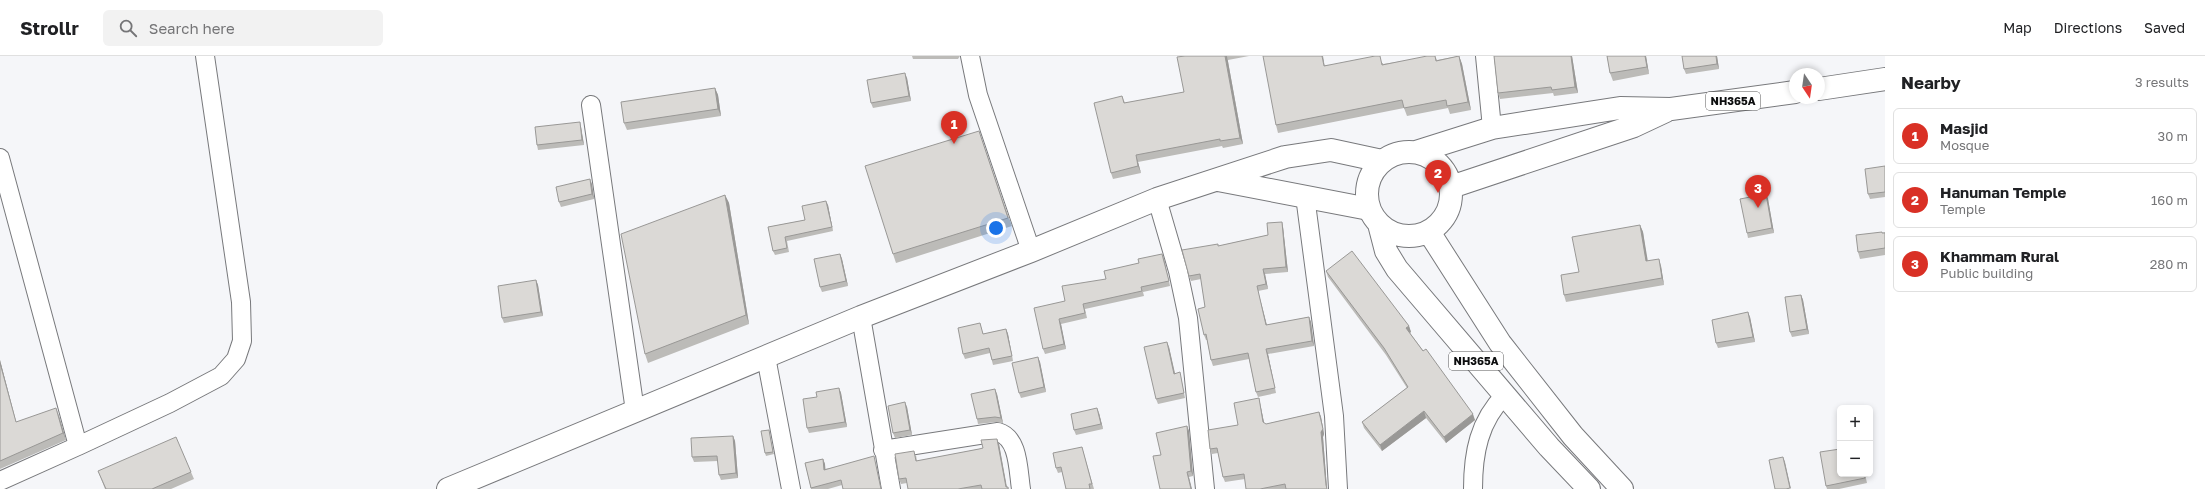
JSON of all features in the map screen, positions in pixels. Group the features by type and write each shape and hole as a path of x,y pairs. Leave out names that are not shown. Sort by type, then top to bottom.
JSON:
{"main road":[{"path":"1825,88 1885,79"},
{"name":"NH365A","path":"1589,489 1549,447 1397,270 1386,251 1366,192 1371,174 1382,161 1398,153 1416,152 1492,128 1620,108 1671,109 1789,93"},
{"name":"NH365A","path":"1416,152 1433,158 1445,171 1452,187 1634,126 1671,109"},
{"path":"448,489 861,317 1031,251 1157,199 1285,157 1331,150 1382,161"},
{"path":"1215,179 1305,196 1374,217 1394,234 1411,237 1429,232 1442,221 1451,205 1452,187"},
{"name":"NH365A","path":"1429,232 1500,343 1573,436 1622,489"}],"street":[{"path":"0,481 170,404 221,376 236,358 242,341 241,302 205,56"},
{"path":"970,56 978,95 1031,251"},
{"path":"1485,56 1492,128"},
{"path":"591,105 635,411"},
{"path":"0,158 78,446"},
{"path":"1305,196 1334,416 1338,489"},
{"path":"1157,199 1178,272 1188,318 1205,489"},
{"path":"861,317 891,489"},
{"path":"766,357 791,489"},
{"path":"1472,489 1472,466 1479,434 1492,408 1505,395"},
{"path":"883,450 998,432 1005,434 1011,440 1021,489"}],"building":[{"path":"1225,56 1240,138 1220,141 1220,139 1136,155 1138,166 1111,173 1094,103 1122,96 1124,103 1184,92 1177,57"},
{"path":"1263,56 1322,56 1324,66 1375,56 1380,56 1382,65 1427,56 1435,56 1436,61 1459,56 1468,102 1447,106 1446,100 1404,108 1402,100 1276,125"},
{"path":"1494,56 1571,56 1575,87 1552,90 1551,87 1498,93"},
{"path":"1607,56 1645,56 1647,67 1610,73"},
{"path":"1682,56 1716,56 1717,64 1684,69"},
{"path":"905,73 909,96 871,103 867,80"},
{"path":"715,88 718,109 624,123 621,102"},
{"path":"580,122 582,140 537,145 535,127"},
{"path":"979,131 1008,218 893,254 865,166"},
{"path":"1885,166 1885,192 1868,194 1865,169"},
{"path":"590,179 592,194 559,202 556,187"},
{"path":"1766,194 1772,228 1747,233 1740,199"},
{"path":"725,195 746,315 645,354 621,234"},
{"path":"826,201 832,227 785,237 787,248 773,251 768,227 805,220 802,206"},
{"path":"1282,222 1286,267 1263,269 1266,284 1257,286 1266,325 1309,317 1312,341 1266,349 1275,388 1256,392 1248,353 1211,360 1206,334 1204,335 1198,309 1205,307 1200,274 1189,276 1182,250 1218,244 1218,246 1268,235 1267,223"},
{"path":"1640,225 1646,261 1659,259 1662,278 1564,295 1561,275 1579,272 1572,237"},
{"path":"1882,232 1885,233 1885,248 1858,252 1856,235"},
{"path":"1352,251 1409,326 1406,328 1423,351 1426,349 1473,414 1444,437 1424,411 1380,445 1362,422 1408,387 1384,348 1326,271"},
{"path":"840,254 846,281 820,287 814,259"},
{"path":"1162,254 1169,281 1141,287 1142,291 1083,304 1085,313 1059,319 1064,344 1043,349 1034,308 1065,301 1062,286 1106,279 1104,271 1139,263 1138,259"},
{"path":"536,280 541,312 502,318 498,286"},
{"path":"1801,295 1807,329 1790,332 1785,297"},
{"path":"1748,312 1753,337 1716,343 1712,320"},
{"path":"980,323 983,334 1006,329 1012,356 992,360 989,348 963,354 958,328"},
{"path":"1167,342 1174,374 1180,372 1184,393 1156,399 1144,347"},
{"path":"1038,357 1044,387 1019,393 1012,363"},
{"path":"0,363 16,422 56,408 63,433 0,461"},
{"path":"839,388 845,422 807,428 803,399 817,397 816,392"},
{"path":"995,389 1001,418 995,417 977,419 971,394"},
{"path":"1259,398 1263,422 1266,424 1319,412 1323,429 1321,432 1327,489 1286,489 1285,484 1260,489 1246,489 1244,474 1223,477 1217,448 1210,449 1208,430 1238,425 1234,403"},
{"path":"905,402 910,430 893,433 888,406"},
{"path":"1097,408 1101,424 1074,430 1071,414"},
{"path":"1187,426 1191,471 1187,472 1191,489 1160,489 1153,456 1161,455 1156,433"},
{"path":"769,430 773,452 765,453 761,431"},
{"path":"733,436 736,473 719,475 717,456 692,457 691,438"},
{"path":"176,437 191,472 152,489 106,489 98,471"},
{"path":"997,439 1006,487 1008,487 1008,489 982,489 981,485 958,489 908,489 906,478 899,479 895,454 914,451 916,461 983,448 981,440"},
{"path":"1082,447 1092,484 1089,484 1090,489 1066,489 1061,467 1056,468 1053,453"},
{"path":"1837,449 1837,477 1865,478 1826,486 1820,452"},
{"path":"874,456 881,489 843,489 841,480 811,488 805,463 823,459 824,470"},
{"path":"1783,457 1790,488 1775,489 1769,460"}],"place":[{"name":"Masjid","path":"954,144"},
{"name":"Hanuman Temple","path":"1438,193"},
{"name":"Khammam Rural","path":"1758,208"}]}
